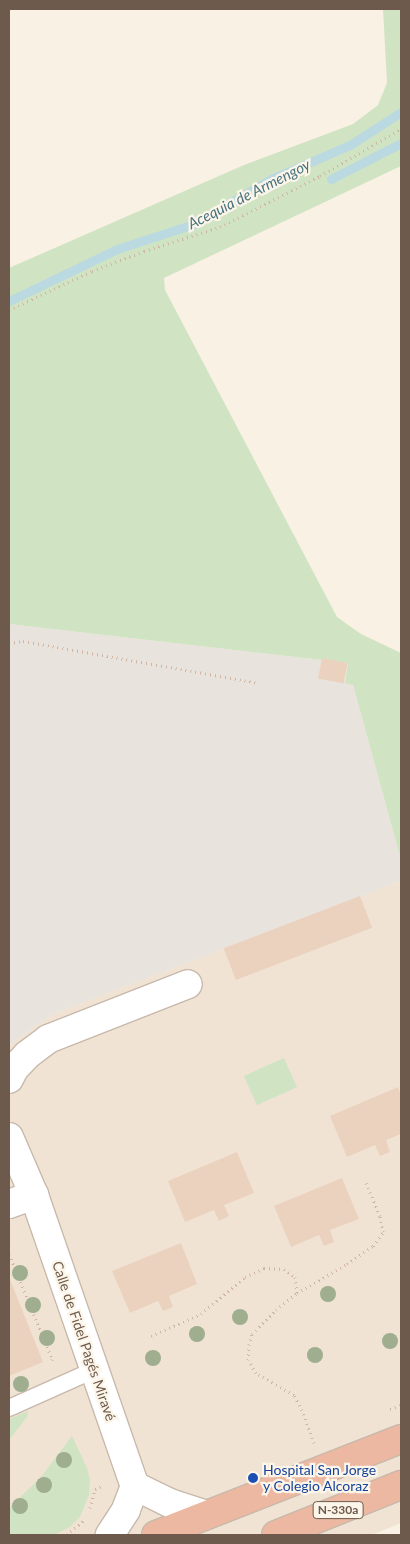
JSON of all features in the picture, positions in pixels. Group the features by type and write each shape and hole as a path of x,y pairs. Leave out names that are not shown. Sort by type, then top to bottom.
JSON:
{"highway":[{"path":"156,1535 401,1438"},
{"name":"N-330a","path":"276,1535 401,1485"}],"street":[{"path":"9,1079 14,1069 27,1054 48,1039 188,984"},
{"name":"Calle de Fidel Pagés Miravé","path":"9,1137 21,1199 94,1370 135,1486"},
{"path":"110,1535 126,1510 135,1486 170,1503 206,1516"}],"lane":[{"path":"9,1408 94,1370"}],"path":[{"path":"9,310 92,271 144,251 220,226 320,176 401,129"},
{"path":"9,643 23,641 258,683"},
{"path":"315,1446 302,1410 294,1395 256,1373 248,1360 252,1334 297,1293 347,1264 373,1246 383,1232 380,1216 364,1180"},
{"path":"9,1254 52,1359 48,1367"},
{"path":"151,1336 201,1314 245,1277 264,1268 284,1269 290,1273 295,1277 297,1293"},
{"path":"384,1412 401,1405"},
{"path":"304,1444 322,1437"},
{"path":"101,1479 101,1492"},
{"path":"67,1535 87,1516 95,1489 102,1486"}],"shaded area":[{"path":"9,624 348,663 345,682 353,685 401,860 401,881 53,1014 9,1045"},
{"path":"401,881 401,1523 371,1535 9,1535 9,1045 53,1014"}],"green space":[{"path":"383,9 401,9 401,166 164,278 165,290 337,617 361,634 401,653 401,860 353,685 345,683 348,663 9,624 9,268 244,165 353,124 378,105 387,83"},
{"path":"284,1058 297,1087 257,1105 244,1076"},
{"path":"28,1411 27,1417 9,1440 9,1419"},
{"path":"72,1436 87,1468 90,1480 89,1495 80,1517 70,1527 54,1535 9,1535 9,1508 41,1477"}],"building":[{"path":"322,658 348,663 344,684 318,679"},
{"path":"360,896 372,928 236,980 224,948"},
{"path":"398,1087 401,1096 401,1134 386,1140 390,1152 380,1156 375,1145 347,1157 330,1116"},
{"path":"237,1152 254,1193 224,1205 229,1216 219,1221 214,1210 185,1222 168,1181"},
{"path":"342,1178 359,1219 330,1230 334,1242 324,1246 319,1235 291,1247 274,1206"},
{"path":"181,1243 197,1284 169,1296 173,1307 163,1311 158,1301 130,1313 112,1271"},
{"path":"9,1277 43,1362 9,1376"}],"waterway":[{"name":"Acequia de Armengoy","path":"9,301 117,249 194,224 271,179 350,145 401,112"},
{"path":"331,179 401,143"}],"place":[{"name":"Hospital San Jorge y Colegio Alcoraz","path":"253,1478"}]}
